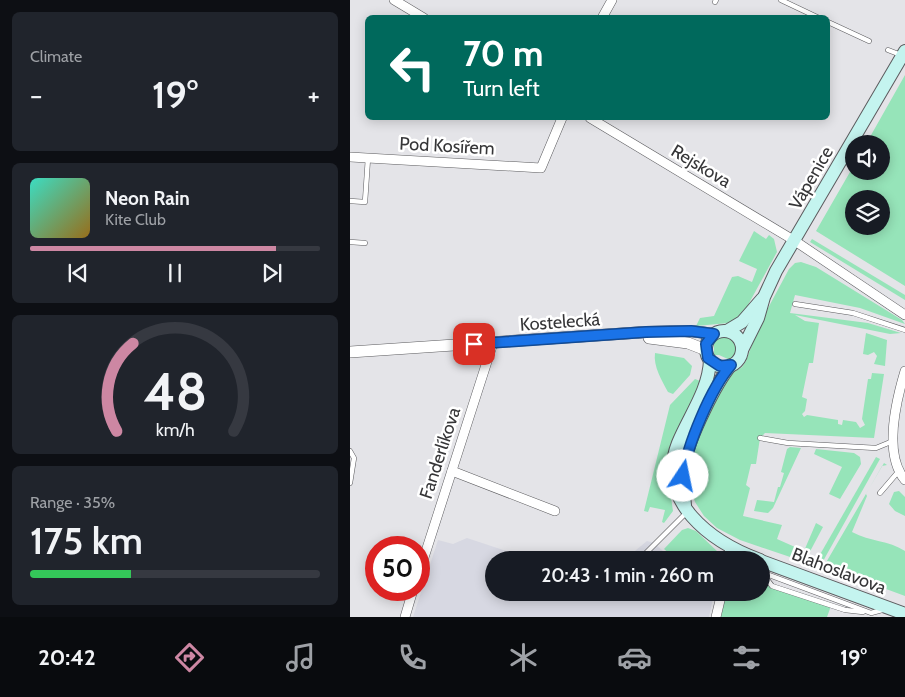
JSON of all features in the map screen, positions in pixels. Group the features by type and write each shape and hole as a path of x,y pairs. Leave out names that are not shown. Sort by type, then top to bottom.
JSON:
{"main road":[{"name":"Vápenice","path":"727,331 742,322 764,297 904,53"},
{"name":"Vápenice","path":"742,350 758,318 764,297"},
{"path":"687,509 683,476 689,447 717,386 731,365 738,360 742,350 737,336 727,331 714,334 709,339 708,355 720,366 731,365"},
{"name":"Blahoslavova","path":"708,355 707,378 678,443 673,460 673,485 676,495 687,509 726,551"},
{"name":"Blahoslavova","path":"770,564 905,614"}],"street":[{"path":"394,0 419,15"},
{"path":"604,15 612,0"},
{"name":"Pod Kosířem","path":"350,157 541,168 561,120"},
{"name":"Rejskova","path":"593,120 795,241 905,315"},
{"name":"Kostelecká","path":"350,352 691,331 714,334"},
{"name":"Kostelecká","path":"622,335 688,342 708,355"},
{"name":"Fanderlíkova","path":"430,539 493,343"},
{"path":"905,371 898,399 893,441 893,456 898,472 905,480"},
{"path":"452,471 555,511"},
{"path":"405,617 410,601"},
{"path":"716,617 720,601"}],"lane":[{"path":"781,0 813,15"},
{"path":"830,23 869,40"},
{"path":"888,50 904,53"},
{"path":"350,201 365,202 368,158"},
{"path":"350,242 364,243"},
{"path":"795,304 853,313 905,330"},
{"path":"760,438 807,444 876,448 893,441"},
{"path":"805,450 807,444"},
{"path":"350,451 354,458 350,482"},
{"path":"880,493 898,472"},
{"path":"647,551 687,509"},
{"path":"770,576 871,613"},
{"path":"770,583 772,586 791,593 845,610 871,613 889,608"}],"shaded area":[{"path":"467,538 506,551 485,551 485,601 712,601 709,617 413,617 418,601 430,601 430,565 438,540 453,544"},
{"path":"647,541 654,543 663,551 635,551"}],"green space":[{"path":"905,75 905,286 816,231 845,180 890,180 890,135 871,135"},
{"path":"754,231 766,239 769,235 774,239 777,252 742,316 729,323 696,326 700,318 714,316 732,277 738,276 752,282 757,269 739,261"},
{"path":"812,239 905,295 905,300 810,242"},
{"path":"801,262 816,267 902,320 905,324 860,308 795,295 790,313 868,323 901,333 890,334 795,315 805,321 819,323 813,363 809,363 802,397 807,399 805,411 802,414 804,417 807,415 838,420 838,424 842,425 843,420 856,422 860,428 865,425 862,419 868,379 871,379 872,373 884,374 874,438 765,433 760,438 756,464 751,464 746,485 750,488 743,516 782,525 777,539 804,551 816,523 823,527 806,559 802,561 740,540 717,528 704,516 695,502 688,478 697,438 726,377 742,367 746,361 760,323 789,269 795,263"},
{"path":"866,333 887,340 885,366 874,364 877,356 874,352 868,355 863,354"},
{"path":"720,337 730,338 736,345 736,353 730,360 714,355 714,343"},
{"path":"655,353 684,358 692,366 690,375 673,394 668,392 658,373"},
{"path":"695,379 703,382 668,476 673,511 664,523 662,522 665,510 650,507 648,512 644,511 670,405"},
{"path":"790,447 801,448 773,508 768,513 754,511 757,500 774,502 784,473 781,472 787,449"},
{"path":"816,449 854,453 860,457 861,464 840,499 829,494 842,467 814,454"},
{"path":"876,457 880,459 822,563 818,565 818,558"},
{"path":"899,491 905,497 905,516 895,511 889,504 894,492"},
{"path":"866,494 867,496 852,532 899,547 905,551 905,596 824,566"},
{"path":"688,528 696,531 717,551 666,551 664,549 682,530"},
{"path":"770,583 831,606 827,617 721,617 724,601 770,601"}],"route":[{"path":"474,344 646,332 691,331 714,334 706,344 708,358 720,366 726,367 731,365 723,374 689,447 683,476"}]}
